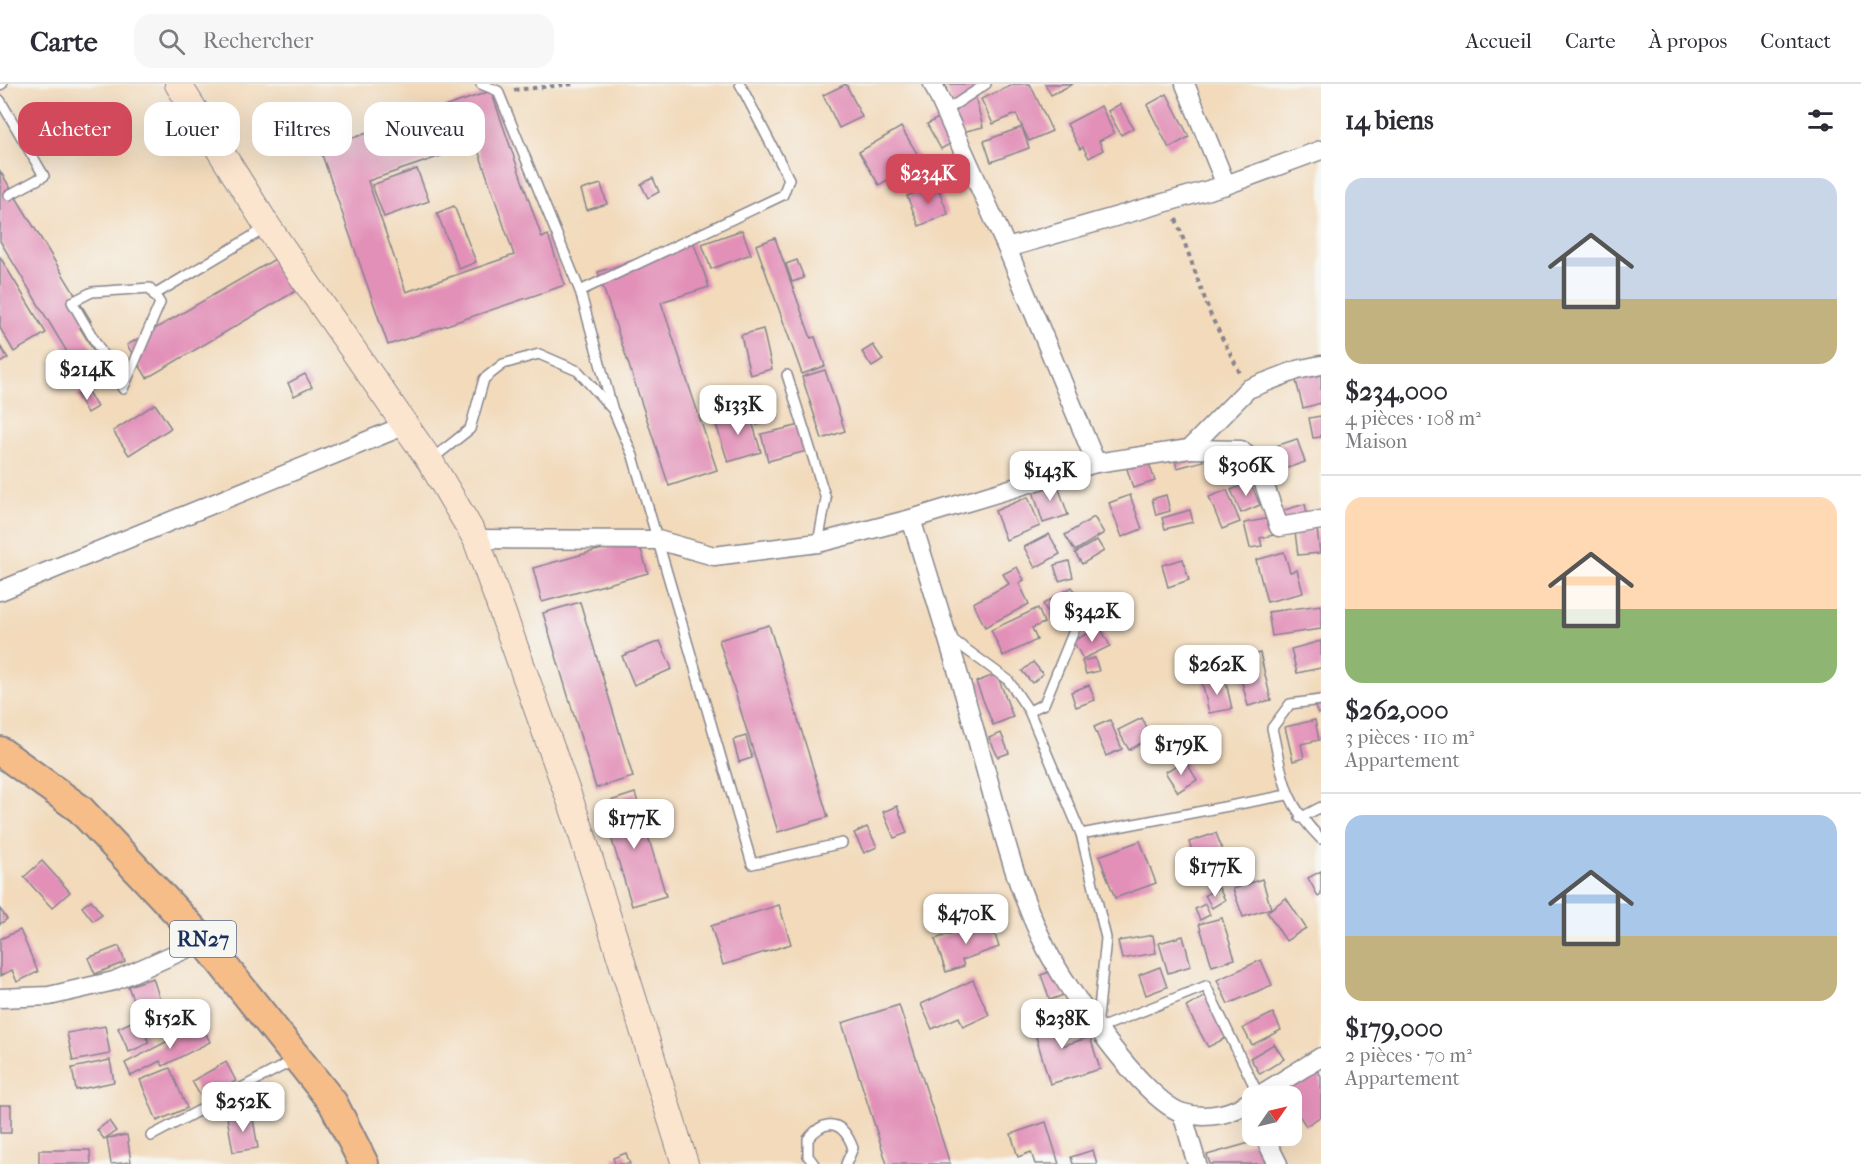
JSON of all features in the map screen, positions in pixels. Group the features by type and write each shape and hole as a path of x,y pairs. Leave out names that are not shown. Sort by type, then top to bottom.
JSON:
{"main road":[{"path":"178,84 268,227 406,424 476,539 580,828 685,1164"},
{"name":"RN27","path":"0,751 80,809 204,941 333,1102 364,1164"}],"street":[{"path":"933,84 1006,248 1096,463"},
{"path":"1185,84 1226,185"},
{"path":"1006,248 1226,185 1321,150"},
{"path":"1189,449 1248,389 1297,370 1321,365"},
{"path":"0,591 406,424"},
{"path":"476,539 658,540 714,556 818,543 910,519 1096,463 1189,449 1241,450 1258,466 1279,527 1321,520"},
{"path":"910,519 949,636 1012,864 1046,948 1097,1029 1159,1097 1182,1113 1218,1116 1242,1107"},
{"path":"0,998 49,996 114,981 204,941"},
{"path":"1278,1086 1321,1057"},
{"path":"1182,1113 1197,1164"},
{"path":"1269,1146 1278,1164"}],"lane":[{"path":"481,84 498,90 580,291 613,410 633,456 752,864 842,843"},
{"path":"580,291 783,195 789,179 740,84"},
{"path":"945,111 986,84"},
{"path":"0,100 44,176 9,195"},
{"path":"154,295 268,227"},
{"path":"150,288 154,295 160,303 123,389 72,302 92,292 150,288"},
{"path":"430,461 470,429 484,379 503,364 539,354 578,371 613,410"},
{"path":"787,375 826,499 818,543"},
{"path":"1029,711 1044,704 1075,628 1093,615"},
{"path":"949,636 1008,680 1029,711 1081,834 1106,938 1097,1029 1206,986 1247,1086"},
{"path":"1321,700 1290,704 1272,728 1287,795 1300,818 1321,839"},
{"path":"1081,834 1287,795"},
{"path":"1300,818 1321,807"},
{"path":"151,1136 298,1058"},
{"path":"814,1164 808,1156 808,1139 818,1127 834,1124 848,1132 853,1148 846,1164"}],"path":[{"path":"498,90 574,84"},
{"path":"1169,202 1211,316 1248,389"}],"building":[{"path":"846,84 862,117 839,128 823,95"},
{"path":"945,84 972,84 983,127 958,133"},
{"path":"1015,84 1030,84 1052,131 1029,141 1016,114 993,124 981,99"},
{"path":"1045,84 1073,84 1051,95"},
{"path":"491,91 542,238 548,235 565,285 388,345 322,156 352,156 352,138 364,134 364,156 441,156 368,181 406,292 514,255 480,156 485,156 485,102 459,102"},
{"path":"1167,94 1189,137 1169,148 1147,105"},
{"path":"1120,104 1133,128 1121,135 1108,111"},
{"path":"1101,106 1114,133 1099,141 1103,150 1089,158 1083,147 1080,149 1067,124"},
{"path":"942,116 955,141 941,149 927,124"},
{"path":"901,127 921,160 879,185 859,152"},
{"path":"1022,127 1029,148 991,162 984,141"},
{"path":"417,169 429,201 384,217 372,185"},
{"path":"0,171 91,321 80,328 110,378 90,390 0,241"},
{"path":"653,178 659,192 648,198 641,184"},
{"path":"601,184 607,204 587,210 581,190"},
{"path":"937,185 948,214 919,226 907,196"},
{"path":"454,206 476,262 459,269 437,213"},
{"path":"742,230 751,254 711,269 702,244"},
{"path":"775,238 811,338 815,337 825,366 802,374 756,245"},
{"path":"693,241 709,287 661,302 717,470 669,486 598,272"},
{"path":"282,255 301,288 147,378 127,345"},
{"path":"0,257 46,333 14,352 0,328"},
{"path":"797,260 804,278 792,282 786,264"},
{"path":"763,329 772,369 750,375 741,335"},
{"path":"873,345 883,360 872,367 862,352"},
{"path":"0,346 8,358 0,363"},
{"path":"825,370 845,431 822,439 802,377"},
{"path":"1321,370 1321,403 1303,408 1295,377"},
{"path":"305,374 312,387 294,396 288,383"},
{"path":"87,390 97,407 87,413 77,395"},
{"path":"771,403 777,418 757,425 752,410"},
{"path":"155,404 171,428 129,455 113,431"},
{"path":"749,411 761,452 728,462 715,421"},
{"path":"1321,416 1321,437 1313,438 1309,418"},
{"path":"801,425 807,451 768,461 761,434"},
{"path":"1196,438 1203,461 1177,468 1171,446"},
{"path":"1297,439 1305,462 1275,472 1267,449"},
{"path":"1144,449 1155,481 1133,488 1123,456"},
{"path":"1056,480 1068,515 1043,523 1032,488"},
{"path":"1250,482 1260,505 1241,513 1231,490"},
{"path":"1227,490 1240,522 1222,529 1209,497"},
{"path":"1130,495 1142,529 1122,537 1109,503"},
{"path":"1166,495 1170,511 1156,515 1152,499"},
{"path":"1028,497 1040,526 1006,540 995,511"},
{"path":"1305,504 1309,523 1286,530 1281,511"},
{"path":"1190,510 1193,522 1165,529 1162,518"},
{"path":"1094,517 1104,533 1075,551 1065,535"},
{"path":"1276,517 1279,534 1260,538 1262,546 1250,548 1244,523"},
{"path":"1317,529 1320,553 1298,555 1295,532"},
{"path":"1049,534 1060,554 1035,568 1024,547"},
{"path":"638,539 648,573 542,602 533,568"},
{"path":"1097,540 1104,551 1082,564 1075,553"},
{"path":"1284,552 1290,572 1297,570 1303,593 1267,602 1256,560"},
{"path":"1183,559 1189,580 1168,587 1162,565"},
{"path":"1069,561 1073,577 1059,581 1054,565"},
{"path":"1017,567 1024,580 1019,583 1029,604 985,627 973,603 1009,584 1003,574"},
{"path":"1072,587 1078,598 1067,605 1072,614 1054,624 1043,604"},
{"path":"580,602 633,777 596,788 543,613"},
{"path":"1321,605 1321,629 1272,636 1268,612"},
{"path":"1038,608 1044,623 1032,628 1037,640 1003,656 991,630"},
{"path":"769,625 828,817 778,832 719,640"},
{"path":"1100,627 1110,646 1083,659 1073,641"},
{"path":"660,641 672,669 634,685 622,656"},
{"path":"1321,641 1321,668 1297,673 1291,649"},
{"path":"1260,653 1271,700 1248,706 1236,659"},
{"path":"1232,657 1235,670 1213,676 1210,663"},
{"path":"1095,658 1099,671 1086,674 1082,661"},
{"path":"1033,662 1043,674 1032,683 1022,671"},
{"path":"1208,662 1211,673 1196,676 1193,665"},
{"path":"997,674 1013,717 993,725 976,682"},
{"path":"1225,678 1232,709 1209,713 1202,682"},
{"path":"1089,685 1095,700 1076,707 1071,692"},
{"path":"1321,695 1321,712 1318,714 1311,699"},
{"path":"1142,718 1152,737 1129,750 1118,730"},
{"path":"1110,720 1122,749 1106,756 1094,727"},
{"path":"1315,720 1319,740 1301,744 1304,758 1293,761 1285,727"},
{"path":"1001,733 1009,753 998,757 989,738"},
{"path":"746,736 752,758 739,762 733,740"},
{"path":"1185,760 1197,780 1178,792 1165,772"},
{"path":"635,793 666,896 632,906 601,804"},
{"path":"897,806 907,833 894,838 883,812"},
{"path":"867,827 877,847 864,853 854,833"},
{"path":"1216,833 1226,859 1237,855 1244,873 1218,883 1210,864 1199,869 1189,842"},
{"path":"1140,841 1156,883 1115,898 1099,856"},
{"path":"42,861 70,892 52,908 24,877"},
{"path":"1321,871 1321,895 1318,896 1308,878"},
{"path":"1262,879 1271,908 1243,917 1233,889"},
{"path":"1219,888 1225,900 1212,908 1205,895"},
{"path":"1286,898 1306,928 1286,941 1267,912"},
{"path":"91,900 102,915 93,921 82,907"},
{"path":"1205,904 1210,915 1200,920 1195,909"},
{"path":"779,905 791,944 723,965 711,926"},
{"path":"0,909 7,919 0,924"},
{"path":"1222,918 1235,959 1212,966 1199,924"},
{"path":"990,920 999,947 962,960 964,966 946,972 935,939"},
{"path":"20,930 38,972 17,982 12,970 0,976 0,939"},
{"path":"1153,935 1156,953 1122,959 1118,941"},
{"path":"1183,936 1191,966 1168,973 1159,943"},
{"path":"119,946 125,962 95,974 88,958"},
{"path":"1261,960 1272,985 1228,1004 1217,980"},
{"path":"1160,967 1167,987 1146,995 1139,975"},
{"path":"1057,969 1066,994 1050,1000 1041,975"},
{"path":"153,978 160,1000 136,1008 128,986"},
{"path":"973,980 989,1015 963,1027 959,1017 932,1029 921,1004"},
{"path":"1208,995 1230,1036 1208,1047 1186,1007"},
{"path":"899,1005 950,1164 887,1164 842,1023"},
{"path":"1050,1007 1062,1046 1090,1037 1100,1069 1050,1084 1029,1013"},
{"path":"1273,1013 1281,1030 1252,1045 1243,1028"},
{"path":"138,1019 149,1043 129,1052 118,1028"},
{"path":"201,1024 210,1042 163,1066 160,1061 131,1076 125,1063"},
{"path":"105,1026 110,1054 73,1061 67,1033"},
{"path":"1274,1044 1284,1059 1260,1074 1250,1058"},
{"path":"110,1060 114,1082 76,1090 72,1068"},
{"path":"226,1062 236,1081 202,1099 192,1081"},
{"path":"1315,1067 1321,1076 1321,1116 1306,1126 1302,1120 1302,1086 1286,1086"},
{"path":"170,1068 187,1108 157,1121 140,1080"},
{"path":"0,1105 11,1105 11,1133 0,1133"},
{"path":"252,1113 258,1148 233,1152 227,1117"},
{"path":"109,1121 116,1131 104,1139 97,1130"},
{"path":"1046,1122 1059,1164 1035,1164 1031,1152 1018,1157 1011,1134"},
{"path":"127,1135 131,1162 111,1164 107,1138"},
{"path":"1242,1145 1262,1146 1267,1164 1210,1164 1207,1155"},
{"path":"39,1150 90,1150 91,1164 39,1164"},
{"path":"1093,1150 1097,1164 1073,1164 1071,1157"},
{"path":"626,1153 630,1164 615,1164 613,1158"}]}
